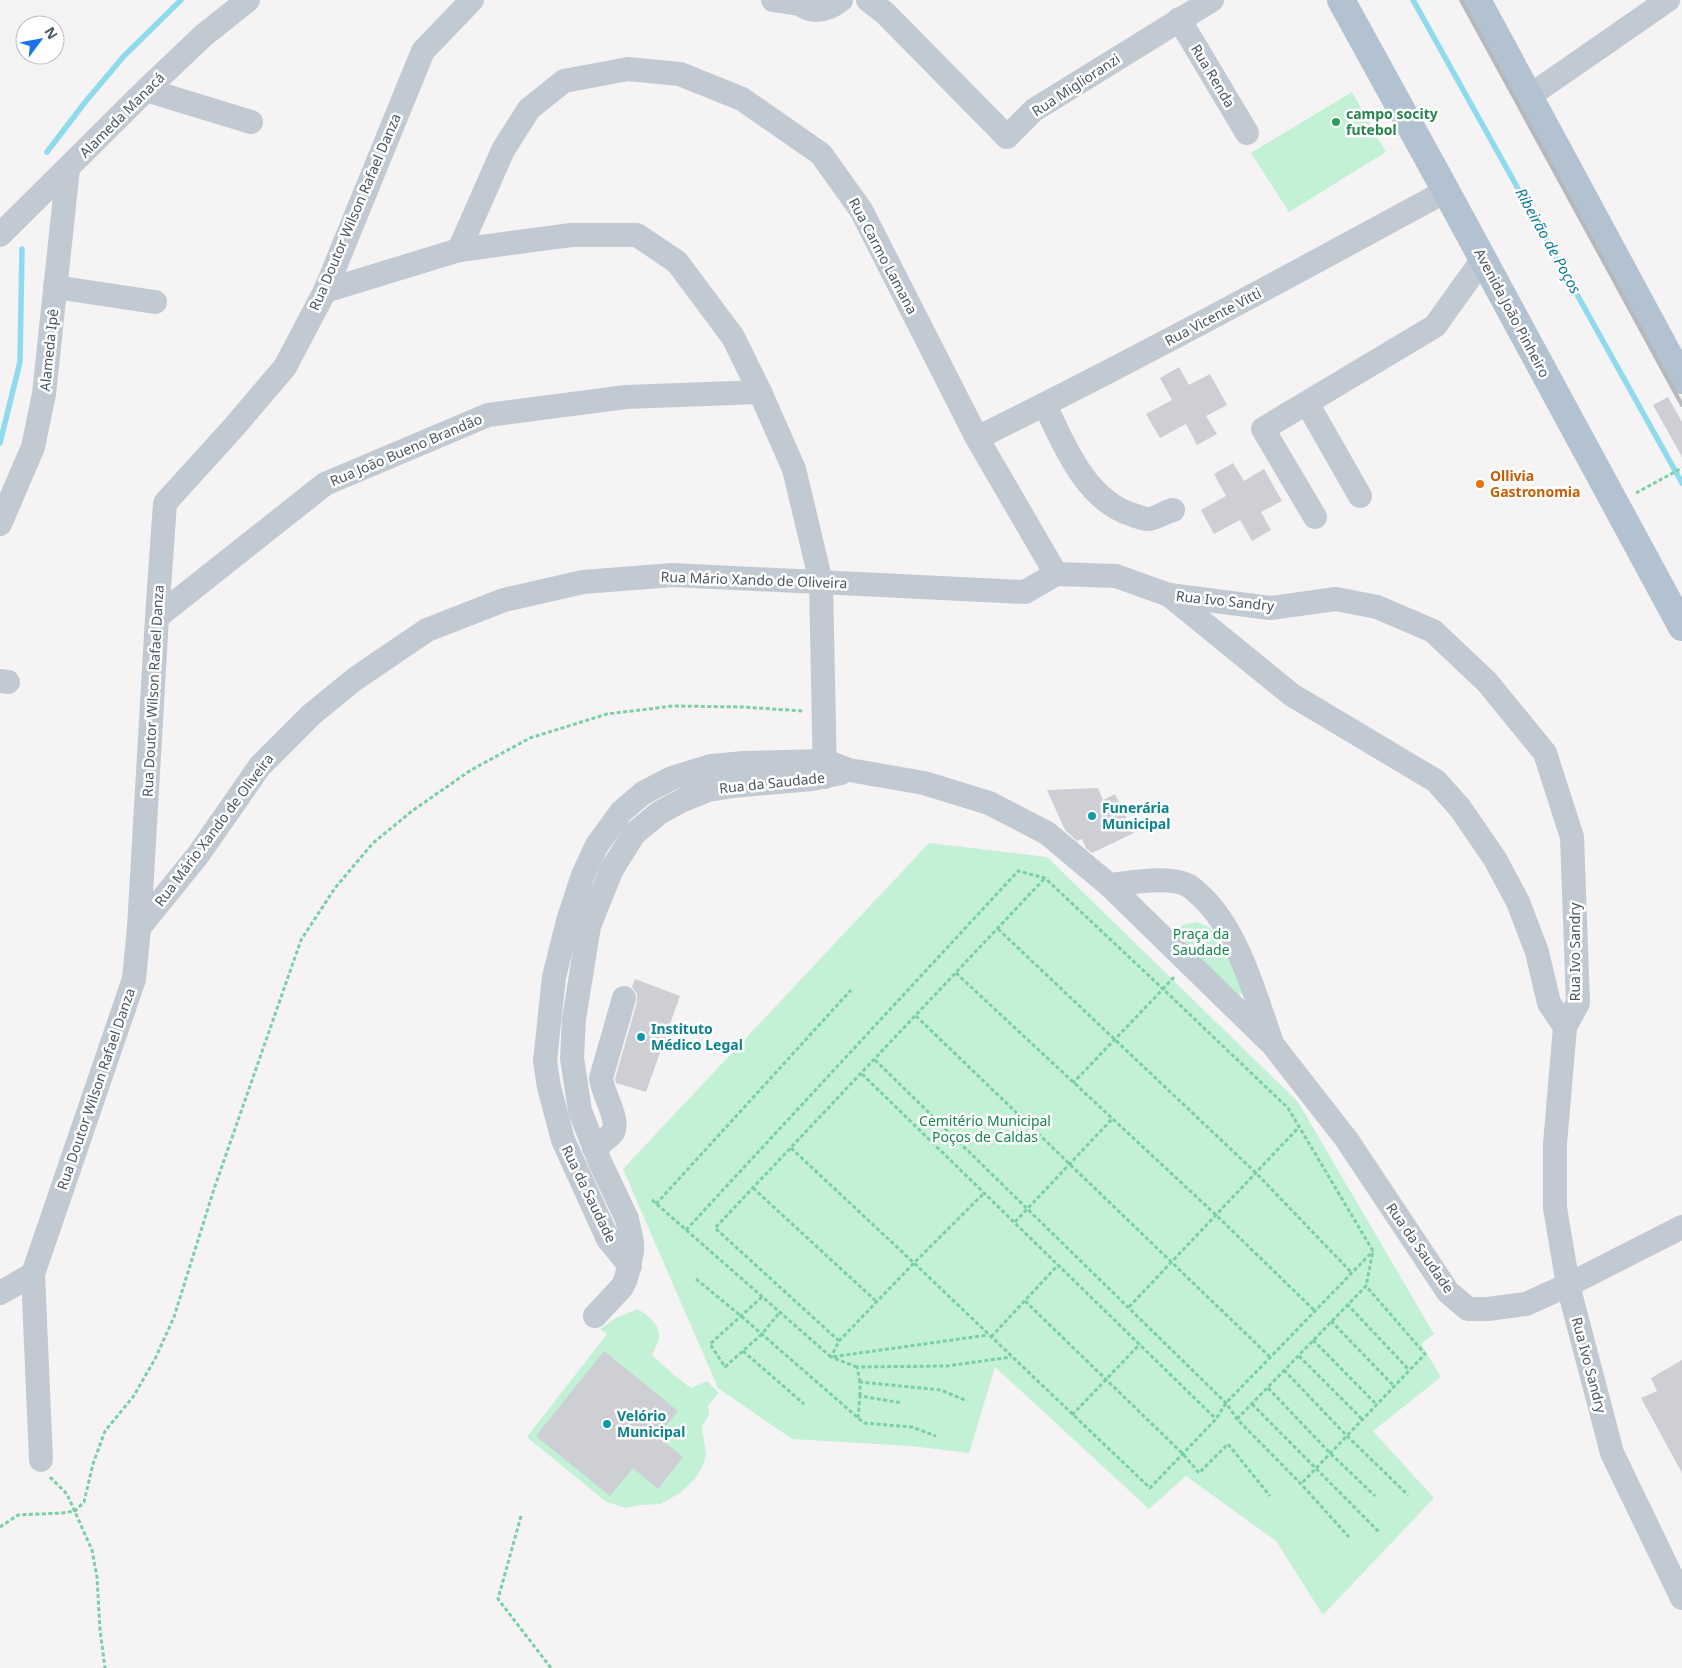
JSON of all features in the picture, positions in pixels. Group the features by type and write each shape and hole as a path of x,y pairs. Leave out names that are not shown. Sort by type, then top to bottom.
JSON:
{"main road":[{"name":"Avenida João Pinheiro","path":"1341,0 1682,627"},
{"path":"1477,0 1682,380"}],"street":[{"name":"Alameda Manacá","path":"0,235 204,35 248,0"},
{"name":"Rua Doutor Wilson Rafael Danza","path":"41,1460 33,1274 134,979 139,928 165,503 285,367 325,292 423,50 472,0"},
{"path":"773,0 798,2 808,8 817,10 826,10 841,0"},
{"name":"Rua Miglioranzi","path":"868,0 885,14 1007,137 1034,110 1212,0"},
{"path":"1528,97 1668,0"},
{"name":"Rua Renda","path":"1179,19 1247,133"},
{"name":"Rua Carmo Lamana","path":"459,250 503,150 529,109 564,81 628,69 680,74 742,99 821,154 860,210 977,438 1056,574"},
{"path":"146,90 251,122"},
{"name":"Alameda Ipê","path":"0,524 33,447 44,394 68,168"},
{"name":"Rua Vicente Vitti","path":"977,438 1233,306 1446,191"},
{"path":"325,292 459,250 571,235 637,234 677,262 733,337 760,392 794,470 821,582 825,769"},
{"path":"1315,517 1263,429 1435,326 1483,259"},
{"path":"55,287 155,302"},
{"name":"Rua João Bueno Brandão","path":"157,617 325,484 488,415 626,397 760,392"},
{"path":"1307,403 1360,496"},
{"path":"1045,404 1063,444 1083,476 1102,499 1122,512 1148,519 1172,510"},
{"path":"1056,574 1116,576 1169,595 1292,695 1436,781 1460,808 1495,859 1518,902 1537,952 1549,1003 1565,1027"},
{"name":"Rua Mário Xando de Oliveira","path":"139,928 198,855 260,766 312,714 355,679 427,630 504,600 583,582 673,575 1025,592 1056,574"},
{"name":"Rua Ivo Sandry","path":"1169,595 1270,608 1336,599 1377,607 1433,631 1487,682 1545,753 1572,837 1578,1003 1565,1027 1555,1144 1555,1208 1568,1285 1612,1453 1682,1598"},
{"name":"Rua da Saudade","path":"630,1266 608,1239 562,1140 546,1061 554,977 568,920 583,875 597,845 621,812 643,793 672,778 711,766 744,763 850,770 924,783 989,803 1048,833 1109,885 1273,1045 1347,1140 1448,1292 1468,1309 1488,1309 1526,1304 1568,1285 1682,1227"},
{"name":"Rua da Saudade","path":"630,1266 632,1242 627,1219 594,1148 580,1111 572,1058 574,1018 589,926 612,869 634,834 659,813 682,800 708,790 825,769"},
{"name":"Rua da Saudade","path":"1109,885 1167,880 1189,886 1210,905 1229,933 1273,1045"},
{"path":"594,1148 609,1136 615,1126 614,1117 601,1085 601,1078 624,998"},
{"path":"608,1239 628,1226"},
{"path":"595,1316 622,1287 630,1266"},
{"path":"0,1293 33,1274"}],"path":[{"path":"1635,494 1682,468"},
{"path":"0,1527 18,1515 62,1514 75,1511 84,1502 93,1464 105,1431 133,1397 155,1359 174,1317 214,1189 301,940 335,888 373,843 412,810 471,770 530,738 607,714 673,706 743,706 824,712"},
{"path":"686,1230 1018,871 1045,878 1288,1108 1373,1251 1366,1286 1237,1419"},
{"path":"839,1341 715,1228 1045,878"},
{"path":"998,929 1256,1173 1352,1273"},
{"path":"1073,1083 1162,988 1189,963"},
{"path":"956,973 1216,1215 1315,1311"},
{"path":"656,1204 851,990"},
{"path":"916,1016 1270,1358"},
{"path":"875,1060 1226,1403 1237,1419 1301,1484 1349,1537"},
{"path":"862,1074 1216,1419"},
{"path":"1014,1222 1112,1119"},
{"path":"1129,1307 1300,1128"},
{"path":"791,1148 1150,1488 1216,1419 1226,1403 1373,1251"},
{"path":"753,1188 877,1302"},
{"path":"831,1357 839,1341 984,1193"},
{"path":"652,1200 831,1357 857,1367 947,1366 1011,1356"},
{"path":"831,1357 990,1336 1026,1302 1058,1265"},
{"path":"696,1279 742,1316 864,1423 912,1427 936,1436"},
{"path":"1301,1484 1425,1354 1366,1286"},
{"path":"762,1297 710,1344 725,1367 762,1334 780,1312"},
{"path":"1026,1302 1183,1454 1199,1473 1228,1444 1270,1496"},
{"path":"1347,1304 1409,1370"},
{"path":"1331,1321 1394,1386"},
{"path":"1313,1340 1376,1404"},
{"path":"1072,1415 1140,1344"},
{"path":"743,1351 804,1404"},
{"path":"1299,1356 1362,1419"},
{"path":"857,1367 860,1382 858,1418"},
{"path":"1284,1370 1346,1436 1408,1495"},
{"path":"860,1382 941,1390 967,1400"},
{"path":"1268,1388 1330,1453 1375,1496"},
{"path":"860,1396 902,1403"},
{"path":"1252,1404 1379,1532"},
{"path":"41,1460 42,1469 66,1494 92,1550 97,1577 104,1668"},
{"path":"521,1516 498,1599 551,1668"}],"green space":[{"name":"campo socity futebol","path":"1352,92 1386,152 1289,212 1251,153"},
{"name":"Cemitério Municipal Poços de Caldas","path":"929,843 1047,857 1298,1102 1434,1334 1421,1344 1441,1377 1373,1431 1434,1498 1323,1615 1276,1541 1186,1476 1149,1509 995,1367 969,1453 911,1446 792,1439 718,1388 623,1169"},
{"name":"Praça da Saudade","path":"1197,922 1211,929 1220,941 1229,959 1243,992 1234,999 1177,936 1177,928"},
{"path":"638,1309 652,1320 659,1332 658,1341 652,1355 691,1388 707,1381 719,1393 708,1406 709,1415 702,1426 706,1455 702,1468 694,1480 680,1493 660,1504 625,1508 605,1501 527,1437 607,1334 600,1329 616,1318"}],"building":[{"path":"1179,367 1189,385 1210,374 1227,405 1206,416 1217,434 1197,445 1186,424 1160,438 1146,414 1172,400 1160,378"},
{"path":"1668,397 1682,422 1682,457 1653,405"},
{"path":"1233,463 1244,481 1264,469 1282,501 1261,512 1271,530 1252,541 1240,520 1214,534 1201,510 1226,496 1214,474"},
{"name":"Funerária Municipal","path":"1098,788 1103,800 1115,794 1134,833 1092,853 1086,848 1082,839 1077,841 1065,830 1047,790"},
{"name":"Instituto Médico Legal","path":"635,979 680,996 646,1092 616,1083 615,1079 637,1002 637,994 632,987"},
{"name":"Velório Municipal","path":"604,1351 678,1411 658,1436 683,1457 658,1489 633,1468 610,1496 536,1436"},
{"path":"1682,1360 1682,1473 1641,1398 1657,1391 1651,1378"}],"waterway":[{"path":"47,152 124,56 181,0"},
{"name":"Ribeirão de Poços","path":"1413,0 1682,483"},
{"path":"0,443 20,362 22,249"}],"railway":[{"path":"1461,0 1682,405"}],"place":[{"name":"campo socity futebol","path":"1336,122"},
{"name":"Ollivia Gastronomia","path":"1480,484"},
{"name":"Funerária Municipal","path":"1092,816"},
{"name":"Instituto Médico Legal","path":"641,1037"},
{"name":"Velório Municipal","path":"607,1424"}]}
